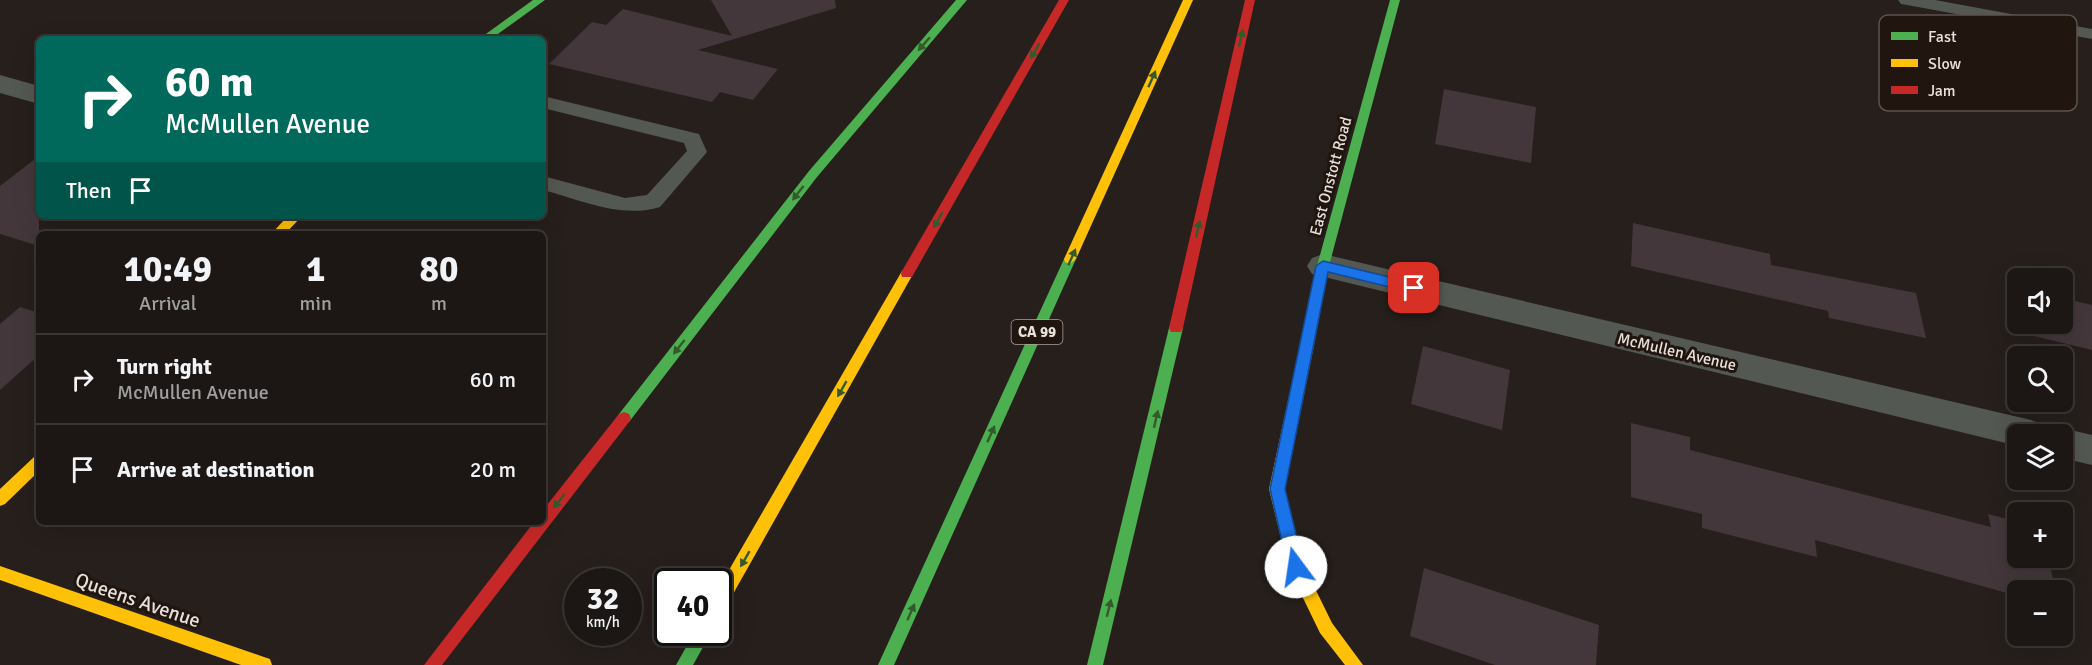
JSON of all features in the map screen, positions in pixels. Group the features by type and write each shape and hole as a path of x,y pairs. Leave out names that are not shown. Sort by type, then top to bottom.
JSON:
{"main road":[{"path":"488,36 540,0"},
{"path":"546,518 813,174 962,0"},
{"path":"732,581 1064,0"},
{"name":"CA 99","path":"886,665 1188,0"},
{"path":"1095,665 1155,422 1250,0"},
{"name":"East Onstott Road","path":"1355,665 1326,628 1296,567 1277,489 1323,266 1395,0"},
{"path":"280,231 293,219"},
{"path":"0,499 36,464"},
{"path":"432,665 541,525"},
{"name":"Queens Avenue","path":"0,573 264,665"},
{"path":"684,665 695,646"}],"street":[{"path":"0,84 36,94"},
{"name":"McMullen Avenue","path":"1323,266 2007,429"},
{"path":"2073,446 2092,450"}],"lane":[{"path":"1907,0 1989,15"},
{"path":"2077,31 2092,34"},
{"path":"546,103 692,139 697,152 653,202 625,206 546,184"}],"building":[{"path":"711,0 835,0 836,8 698,50 778,69 753,100 720,92 712,102 549,64 592,22 606,25 623,9 732,36"},
{"path":"1444,89 1536,107 1531,163 1435,144"},
{"path":"36,158 36,219 39,219 39,231 36,231 36,245 0,234 0,186"},
{"path":"1633,223 1770,254 1771,265 1916,293 1926,338 1829,318 1828,311 1631,266"},
{"path":"2073,301 2092,305 2092,350 2025,334 2073,334"},
{"path":"20,307 36,312 36,358 0,390 0,324"},
{"path":"1423,346 1510,370 1502,430 1411,404"},
{"path":"1631,423 1690,437 1690,450 1991,527 1988,514 2007,519 2007,568 2050,568 2053,580 2007,580 2007,593 1815,540 1817,557 1702,528 1702,514 1631,497"},
{"path":"1424,568 1599,625 1596,665 1495,665 1410,636"}],"traffic: fast":[{"path":"488,36 540,0"},
{"path":"624,418 813,174 962,0"},
{"path":"1307,345 1323,266 1395,0"},
{"path":"886,665 1070,259"},
{"path":"1095,665 1176,328"},
{"path":"684,665 695,646"}],"traffic: slow":[{"path":"1070,259 1188,0"},
{"path":"280,231 293,219"},
{"path":"732,580 907,274"},
{"path":"1307,345 1277,489 1296,567 1326,628 1355,665"},
{"path":"0,499 36,464"},
{"path":"0,573 264,665"}],"traffic: jam":[{"path":"907,274 1064,0"},
{"path":"1176,328 1250,0"},
{"path":"546,518 624,418"},
{"path":"432,665 541,525"}],"route":[{"path":"1296,567 1277,489 1323,266 1414,288"}]}
